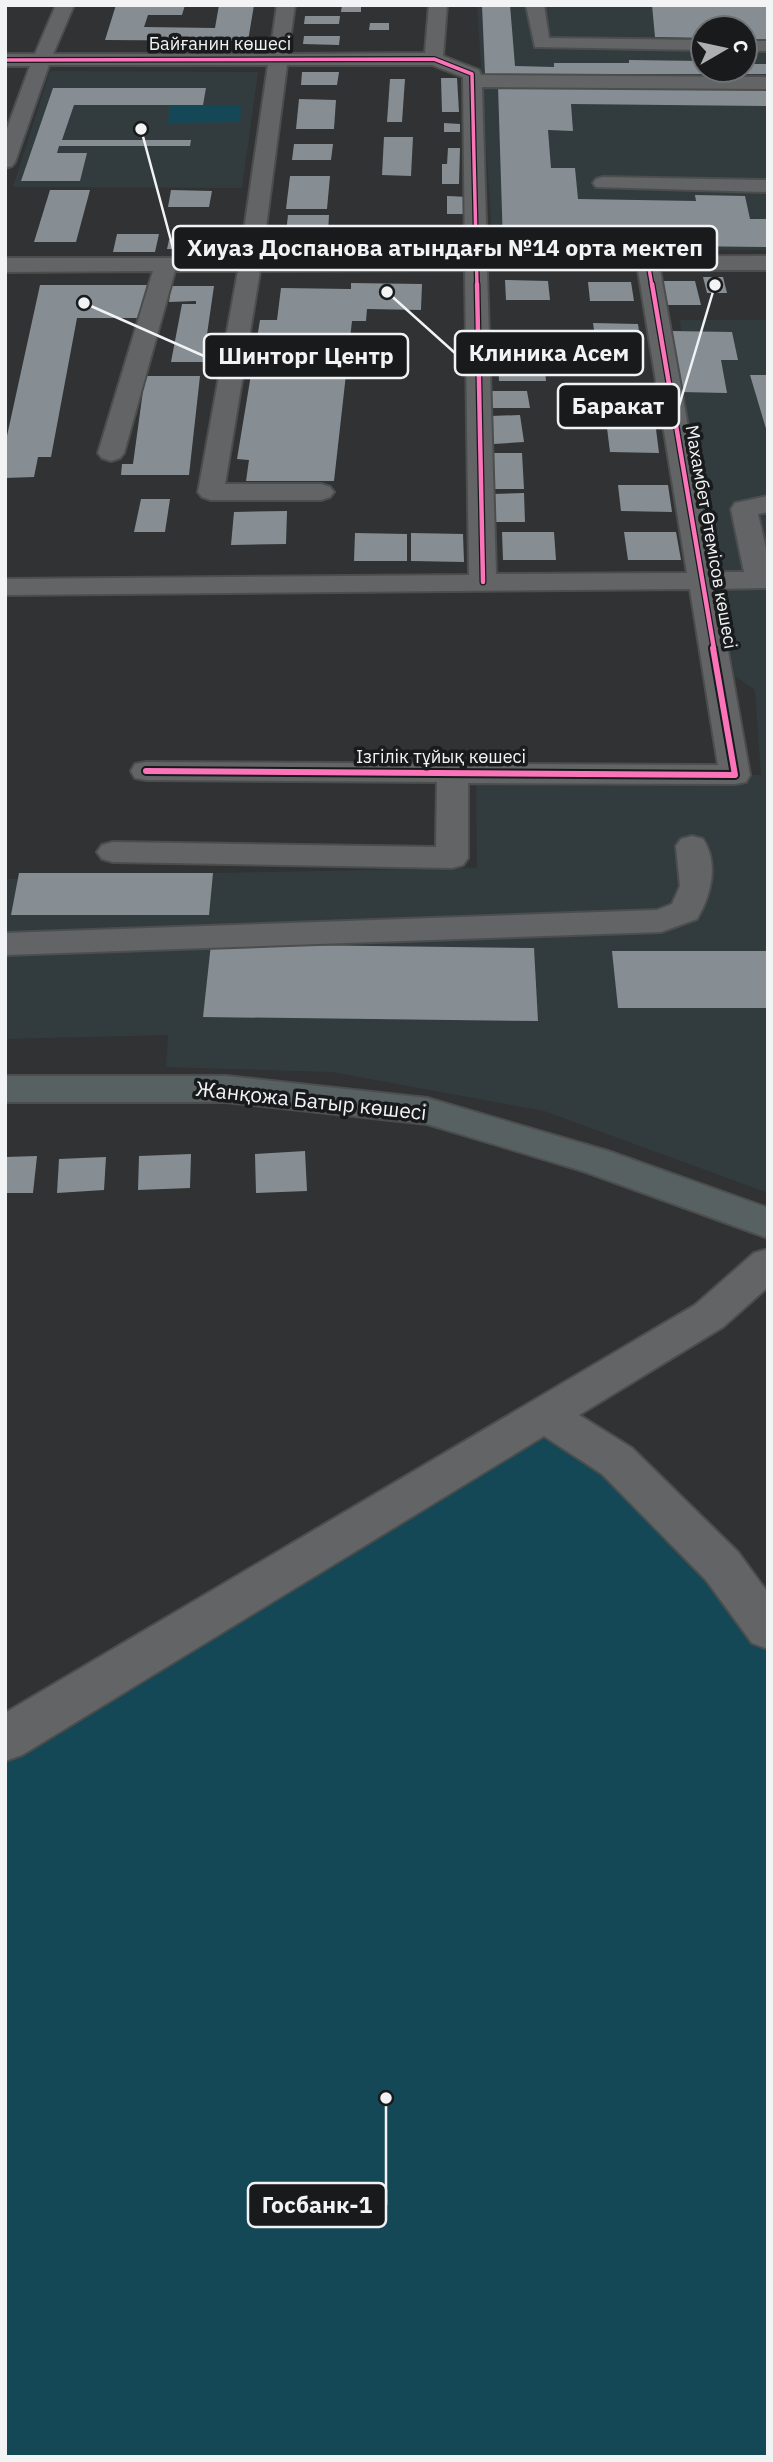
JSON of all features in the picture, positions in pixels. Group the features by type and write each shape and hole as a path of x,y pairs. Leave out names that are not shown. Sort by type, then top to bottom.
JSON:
{"main road":[{"name":"Жанқожа Батыр көшесі","path":"5,1089 226,1089 427,1111 595,1161 768,1223"}],"street":[{"path":"5,162 42,59 65,5"},
{"path":"286,5 250,264 211,492 321,492"},
{"path":"438,5 435,59 472,74 483,582"},
{"path":"535,5 541,43 689,45"},
{"name":"Байғанин көшесі","path":"5,60 435,59"},
{"path":"472,81 768,83"},
{"path":"603,183 768,186"},
{"name":"Махамбет Өтемісов көшесі","path":"648,263 735,775"},
{"path":"5,265 768,263"},
{"path":"111,453 166,264"},
{"path":"704,581 763,580 744,509 768,504"},
{"name":"Махамбет Өтемісов көшесі","path":"5,587 704,581"},
{"name":"Ізгілік тұйық көшесі","path":"146,771 735,775"},
{"path":"113,852 452,858 453,773"},
{"path":"5,944 661,921 685,911 696,886 692,846"},
{"path":"5,1739 709,1315 768,1264"},
{"path":"545,1415 617,1461 722,1566 768,1629"}],"shaded area":[{"path":"477,5 768,5 768,250 493,251"},
{"path":"50,71 258,72 242,188 13,187"},
{"path":"170,106 241,106 240,122 168,123"},
{"path":"680,320 768,320 768,1193 544,1111 332,1072 166,1067 168,1035 5,1039 5,879 18,879 19,873 213,873 477,868 476,773 761,775 755,690 735,676 681,392 672,331 681,331"},
{"path":"545,1415 768,1634 768,2457 5,2457 5,1739"}],"building":[{"path":"116,5 185,5 182,15 148,15 144,27 215,28 219,5 254,5 248,41 105,40"},
{"path":"342,5 361,5 361,12 341,12"},
{"path":"482,5 510,5 515,66 554,67 554,63 629,63 629,60 689,61 689,74 485,74"},
{"path":"652,5 766,5 768,39 759,39 759,14 689,14 689,38 655,37"},
{"path":"305,16 340,16 339,24 304,24"},
{"path":"370,23 389,23 389,30 369,30"},
{"path":"304,36 340,36 339,45 303,44"},
{"path":"759,64 768,64 768,74 759,74"},
{"path":"302,72 339,72 337,85 301,85"},
{"path":"441,78 457,78 459,112 442,112"},
{"path":"390,79 405,79 402,122 387,122"},
{"path":"498,86 768,88 768,106 571,104 573,131 548,130 551,168 575,168 578,199 696,201 695,195 745,196 750,219 768,219 768,247 503,244"},
{"path":"53,88 206,88 203,105 74,105 62,140 191,140 190,146 59,146 57,153 87,153 80,181 21,181"},
{"path":"299,99 336,100 334,129 296,129"},
{"path":"444,123 460,124 460,132 444,132"},
{"path":"384,137 413,137 411,176 382,175"},
{"path":"294,144 333,144 331,160 292,160"},
{"path":"448,148 460,148 459,184 442,184 442,164 447,164"},
{"path":"290,176 330,176 327,209 286,209"},
{"path":"50,190 90,190 76,242 34,242"},
{"path":"171,190 212,191 209,207 168,207"},
{"path":"447,196 469,197 469,214 447,214"},
{"path":"288,215 329,215 328,233 286,233"},
{"path":"117,234 159,234 155,252 113,252"},
{"path":"169,240 222,241 221,250 167,249"},
{"path":"703,277 723,277 727,293 707,293"},
{"path":"505,280 548,281 550,300 506,300"},
{"path":"662,281 695,281 701,305 667,305"},
{"path":"588,282 631,282 634,301 590,301"},
{"path":"351,283 422,284 421,310 367,309 366,321 352,321 334,481 246,481 249,460 237,459 260,320 277,320 281,288 351,289"},
{"path":"40,285 147,285 143,318 77,318 51,457 38,457 34,477 5,478 5,445"},
{"path":"171,286 214,286 203,362 171,362 182,304 196,304 196,301 169,302"},
{"path":"593,323 638,324 641,344 596,344"},
{"path":"672,331 732,332 738,360 721,360 727,393 681,392"},
{"path":"498,359 544,359 546,381 499,381"},
{"path":"750,375 768,375 768,432 767,432"},
{"path":"145,376 200,376 189,475 121,475 122,464 133,464"},
{"path":"490,391 527,391 530,408 491,408"},
{"path":"520,415 524,442 494,444 490,416"},
{"path":"607,428 656,429 659,453 610,452"},
{"path":"492,453 522,453 524,489 492,489"},
{"path":"618,485 668,485 672,512 621,511"},
{"path":"524,493 525,522 494,522 491,494"},
{"path":"141,499 170,499 165,532 134,532"},
{"path":"287,511 286,544 231,545 234,512"},
{"path":"502,532 554,532 556,560 503,560"},
{"path":"624,532 676,532 681,560 628,560"},
{"path":"355,533 407,534 407,561 354,561"},
{"path":"411,533 463,534 464,562 411,561"},
{"path":"19,873 213,873 209,915 11,915"},
{"path":"211,944 534,948 538,1021 203,1017"},
{"path":"612,951 768,951 768,1008 618,1008"},
{"path":"305,1151 307,1191 256,1193 255,1154"},
{"path":"191,1154 190,1188 138,1190 139,1156"},
{"path":"37,1156 33,1193 5,1193 5,1157"},
{"path":"106,1157 104,1190 57,1193 59,1159"}],"cycle path":[{"path":"5,60 434,59 472,74 483,582"},
{"path":"146,771 735,775 648,263"}],"place":[{"name":"Хиуаз Доспанова атындағы №14 орта мектеп","path":"141,129"},
{"name":"Баракат","path":"715,285"},
{"name":"Клиника Асем","path":"387,292"},
{"name":"Шинторг Центр","path":"84,303"},
{"name":"Госбанк-1","path":"386,2098"}]}
